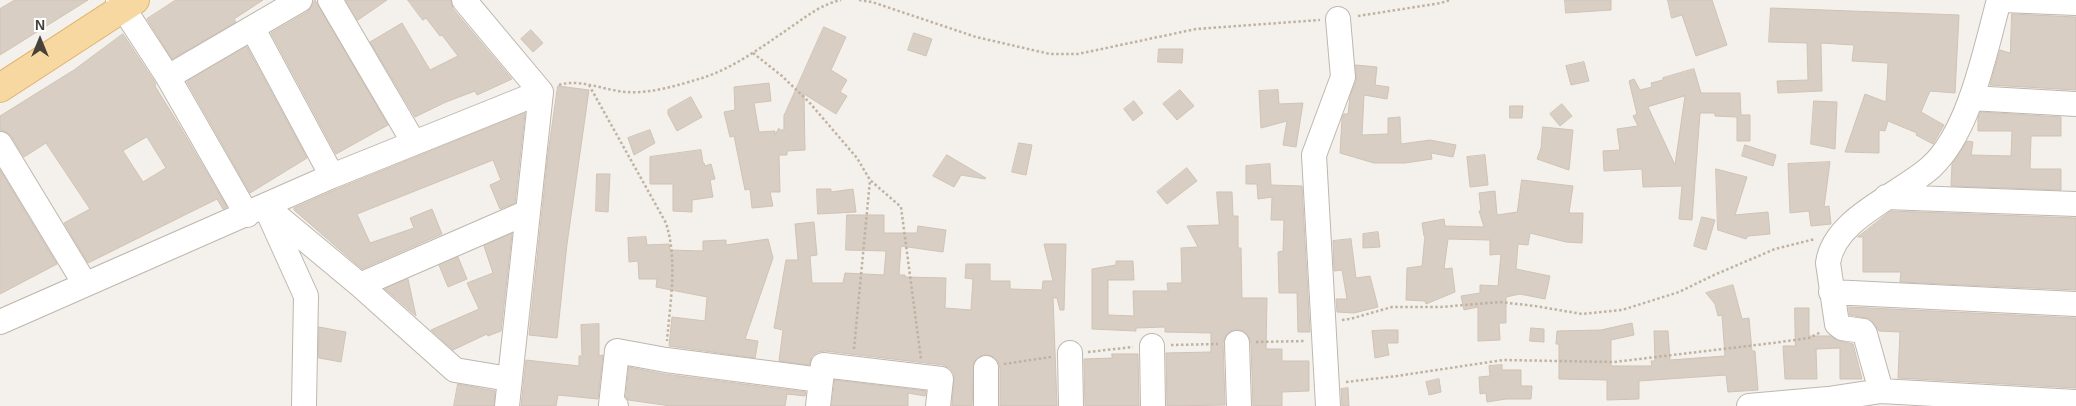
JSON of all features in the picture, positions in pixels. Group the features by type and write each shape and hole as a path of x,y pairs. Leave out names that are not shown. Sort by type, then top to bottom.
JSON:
{"main road":[{"path":"0,88 125,2"}],"street":[{"path":"168,78 300,0"},
{"path":"330,0 414,142"},
{"path":"464,0 541,92 507,406"},
{"path":"1881,391 1865,334 1862,331 1842,328 1838,324 1831,292 1828,263 1829,253 1833,245 1844,233 1886,197 1915,180 1932,166 1949,147 1971,98 1999,0"},
{"path":"2004,0 2076,3"},
{"path":"125,2 168,78 256,210 306,296 304,406"},
{"path":"1327,395 1314,155 1344,77 1338,19"},
{"path":"253,29 332,176"},
{"path":"0,322 332,176 541,92"},
{"path":"1971,98 2076,104"},
{"path":"0,144 8,176 85,284"},
{"path":"1886,197 2076,204"},
{"path":"256,210 360,285 455,370 509,379"},
{"path":"360,285 528,212"},
{"path":"1831,292 2076,304"},
{"path":"1237,343 1239,406"},
{"path":"1152,346 1153,406"},
{"path":"616,406 612,405 617,351 666,360 820,380"},
{"path":"1070,353 1071,406"},
{"path":"818,406 823,365 941,379 938,406"},
{"path":"986,368 986,406"},
{"path":"1749,406 1828,402 1881,391 1922,399 2076,402"}],"path":[{"path":"541,92 564,83 589,85 627,92 643,92 703,78 753,53 819,8 841,0"},
{"path":"859,0 872,2 976,36 1050,54 1078,54 1196,29 1338,19 1450,0"},
{"path":"753,53 782,76 809,102 856,158 870,180 901,206 923,376"},
{"path":"589,85 660,208 671,239 672,267 666,360"},
{"path":"852,368 870,180"},
{"path":"1323,320 1350,319 1392,307 1441,307 1500,302 1582,314 1622,310 1679,292 1775,249 1844,233"},
{"path":"1327,395 1397,376 1504,360 1614,362 1809,338 1838,324"}],"building":[{"path":"15,0 88,0 0,55 0,9"},
{"path":"176,0 263,0 234,19 236,22 172,59 147,19"},
{"path":"315,0 388,125 336,154 271,33 307,12"},
{"path":"346,0 387,0 358,20"},
{"path":"408,0 451,0 453,9 512,79 477,95 475,91 446,102 415,117 370,42 402,23 430,70 458,56 426,18 423,20"},
{"path":"1565,0 1611,0 1611,10 1566,13"},
{"path":"1668,0 1712,0 1727,45 1696,56 1682,15 1672,18"},
{"path":"1771,8 1959,15 1955,93 1930,91 1921,112 1944,125 1933,144 1916,135 1917,133 1888,121 1885,131 1879,130 1879,153 1845,152 1865,94 1886,102 1888,63 1852,61 1854,45 1821,43 1822,91 1778,93 1777,81 1808,80 1807,43 1769,42"},
{"path":"2012,14 2076,17 2076,90 1990,85 2000,50 2010,53"},
{"path":"824,27 846,37 831,70 847,80 840,92 847,96 836,114 804,94 805,150 787,151 787,155 779,155 780,192 770,192 773,206 752,208 750,189 745,190 734,136 730,137 724,112 735,110 734,87 769,83 771,101 754,103 759,132 775,131 775,135 779,128 779,130 784,130 784,116"},
{"path":"531,30 543,43 533,52 521,39"},
{"path":"914,33 932,39 926,56 908,50"},
{"path":"123,34 156,84 155,86 227,207 223,209 217,199 88,263 64,223 90,209 46,143 24,157 11,136 0,130 0,116 74,70","holes":["147,137 166,168 143,182 123,151"]},
{"path":"247,47 307,158 250,193 187,82"},
{"path":"1159,49 1183,49 1182,63 1158,62"},
{"path":"1584,62 1589,81 1571,85 1566,66"},
{"path":"1356,65 1377,67 1375,85 1389,87 1387,99 1364,95 1362,135 1388,134 1388,118 1400,117 1401,144 1430,140 1456,145 1453,157 1431,153 1432,159 1405,163 1374,163 1340,153 1342,118 1344,114 1348,114 1350,96 1356,81"},
{"path":"1694,69 1701,93 1740,93 1741,115 1750,115 1750,141 1737,141 1737,117 1715,116 1715,113 1700,113 1692,220 1679,219 1682,186 1643,187 1642,169 1604,171 1603,151 1620,150 1617,129 1638,126 1633,116 1637,114 1629,81 1634,79 1640,90 1652,87 1651,83 1663,80 1663,78","holes":["1685,96 1675,165 1648,107"]},
{"path":"558,86 589,90 567,244 557,338 529,335 548,154"},
{"path":"1180,90 1194,106 1177,120 1163,104"},
{"path":"1278,90 1279,104 1303,103 1296,147 1283,145 1287,121 1261,128 1259,91"},
{"path":"691,97 702,117 677,131 668,114 668,110"},
{"path":"1134,101 1143,113 1133,121 1124,109"},
{"path":"1814,101 1837,102 1835,149 1811,144"},
{"path":"1562,104 1572,116 1560,126 1550,114"},
{"path":"1510,106 1523,106 1522,118 1510,118"},
{"path":"1980,112 2061,117 2061,136 2031,136 2030,169 2061,169 2061,190 1951,186 1952,164 1967,141 1973,142 1971,155 2011,156 2012,131 1978,131"},
{"path":"525,113 515,203 500,209 490,185 501,180 493,160 357,214 370,243 414,228 410,218 432,209 442,234 362,269 294,210 294,208 337,189"},
{"path":"1543,127 1573,130 1569,170 1537,159 1541,148"},
{"path":"650,130 655,143 634,155 628,138"},
{"path":"1019,143 1032,145 1026,175 1012,172"},
{"path":"1745,145 1776,155 1773,166 1742,156"},
{"path":"701,150 703,163 705,166 711,164 715,179 710,180 713,197 692,200 692,212 673,211 673,184 650,184 650,157"},
{"path":"947,155 986,178 961,175 954,187 933,176"},
{"path":"1485,155 1488,185 1470,187 1467,157"},
{"path":"1830,162 1824,207 1829,206 1831,224 1811,226 1809,211 1790,213 1788,164"},
{"path":"1270,164 1271,185 1302,186 1310,332 1298,332 1297,293 1279,293 1278,252 1283,251 1284,220 1271,220 1272,197 1258,199 1257,184 1246,184 1246,166"},
{"path":"1187,168 1197,181 1167,204 1157,192"},
{"path":"1716,169 1747,177 1735,215 1768,212 1770,234 1748,236 1746,239 1718,230"},
{"path":"0,170 57,264 0,294"},
{"path":"597,174 610,174 608,212 596,211"},
{"path":"1522,180 1573,186 1569,213 1583,213 1582,243 1566,242 1530,233 1528,245 1518,244 1516,269 1550,276 1545,299 1520,294 1506,297 1506,323 1499,323 1500,340 1478,341 1478,307 1464,310 1461,296 1480,293 1480,285 1498,286 1501,254 1490,255 1490,240 1448,239 1444,269 1452,268 1455,292 1426,304 1425,301 1406,300 1407,268 1422,266 1425,236 1422,223 1444,219 1445,226 1484,227 1479,211 1481,211 1479,193 1495,191 1497,215 1517,212"},
{"path":"817,189 831,189 831,192 853,189 856,212 818,214"},
{"path":"1217,192 1232,192 1233,216 1238,216 1238,248 1241,248 1242,298 1267,298 1266,349 1282,349 1282,361 1309,361 1309,391 1282,392 1282,406 1253,406 1251,343 1248,335 1243,331 1237,329 1230,331 1223,343 1225,405 1167,406 1166,353 1211,352 1211,333 1165,332 1165,327 1136,328 1136,331 1092,329 1092,269 1116,265 1116,261 1133,261 1134,280 1108,280 1108,315 1134,316 1133,291 1168,291 1167,283 1182,283 1181,248 1198,247 1187,226 1219,225"},
{"path":"1891,211 2076,218 2076,290 1900,282 1901,272 1863,272 1863,237 1858,237"},
{"path":"847,215 884,215 884,233 917,233 918,226 946,230 943,252 901,246 899,275 905,275 905,277 946,278 945,308 971,310 973,279 965,278 966,264 990,264 990,281 1010,281 1010,289 1042,290 1043,281 1053,281 1044,244 1066,244 1064,310 1060,310 1057,298 1053,298 1057,406 1000,406 1000,368 998,361 986,354 980,356 974,362 972,406 952,406 954,374 950,368 943,365 825,351 818,352 812,356 809,365 779,361 783,330 774,328 786,260 798,260 795,224 814,222 817,255 810,256 812,283 843,283 845,273 884,275 886,251 846,250"},
{"path":"1702,217 1715,220 1706,250 1694,246"},
{"path":"1378,232 1380,247 1363,248 1363,234"},
{"path":"512,234 501,331 488,336 487,334 453,350 431,330 479,309 467,283 493,273 484,246"},
{"path":"646,237 647,245 669,244 670,250 703,251 703,241 726,240 726,245 768,239 773,258 745,339 758,341 755,358 669,346 672,317 705,321 707,297 656,287 657,279 639,279 638,261 629,262 628,238"},
{"path":"1351,239 1356,278 1370,276 1378,307 1354,313 1337,312 1336,299 1347,299 1342,270 1334,271 1333,241"},
{"path":"458,257 467,279 448,287 439,265"},
{"path":"408,279 416,316 385,289"},
{"path":"1733,285 1742,319 1749,318 1752,351 1755,351 1758,390 1728,392 1726,375 1639,381 1639,399 1607,400 1607,380 1559,379 1559,344 1556,344 1557,331 1601,330 1632,323 1634,335 1611,340 1611,366 1652,366 1651,361 1655,361 1654,331 1668,331 1670,360 1725,356 1722,315 1718,316 1715,304 1706,293"},
{"path":"1849,307 2076,318 2076,388 1898,378 1900,332 1879,331 1870,319 1850,315"},
{"path":"1795,308 1809,308 1809,336 1830,336 1853,344 1862,379 1840,379 1840,348 1816,349 1817,379 1785,379 1783,346 1795,346"},
{"path":"599,324 599,356 603,355 598,399 558,395 556,406 521,406 526,360 579,366 579,356 582,356 581,325"},
{"path":"319,327 346,332 341,362 319,358"},
{"path":"1531,328 1544,329 1544,342 1530,341"},
{"path":"1398,330 1398,343 1387,343 1389,355 1375,358 1372,331"},
{"path":"1112,354 1138,354 1139,406 1085,406 1084,359 1112,358"},
{"path":"1502,365 1502,370 1521,370 1521,386 1532,386 1531,399 1506,399 1487,402 1486,393 1480,394 1479,377 1490,376 1489,366"},
{"path":"629,367 664,374 806,392 805,396 787,394 785,406 671,406 628,400 626,397"},
{"path":"1439,379 1441,392 1429,395 1426,382"},
{"path":"835,380 926,391 925,396 908,393 908,406 832,406"},
{"path":"458,384 495,391 494,406 454,406"},
{"path":"1348,388 1349,406 1342,406 1341,389"}]}
